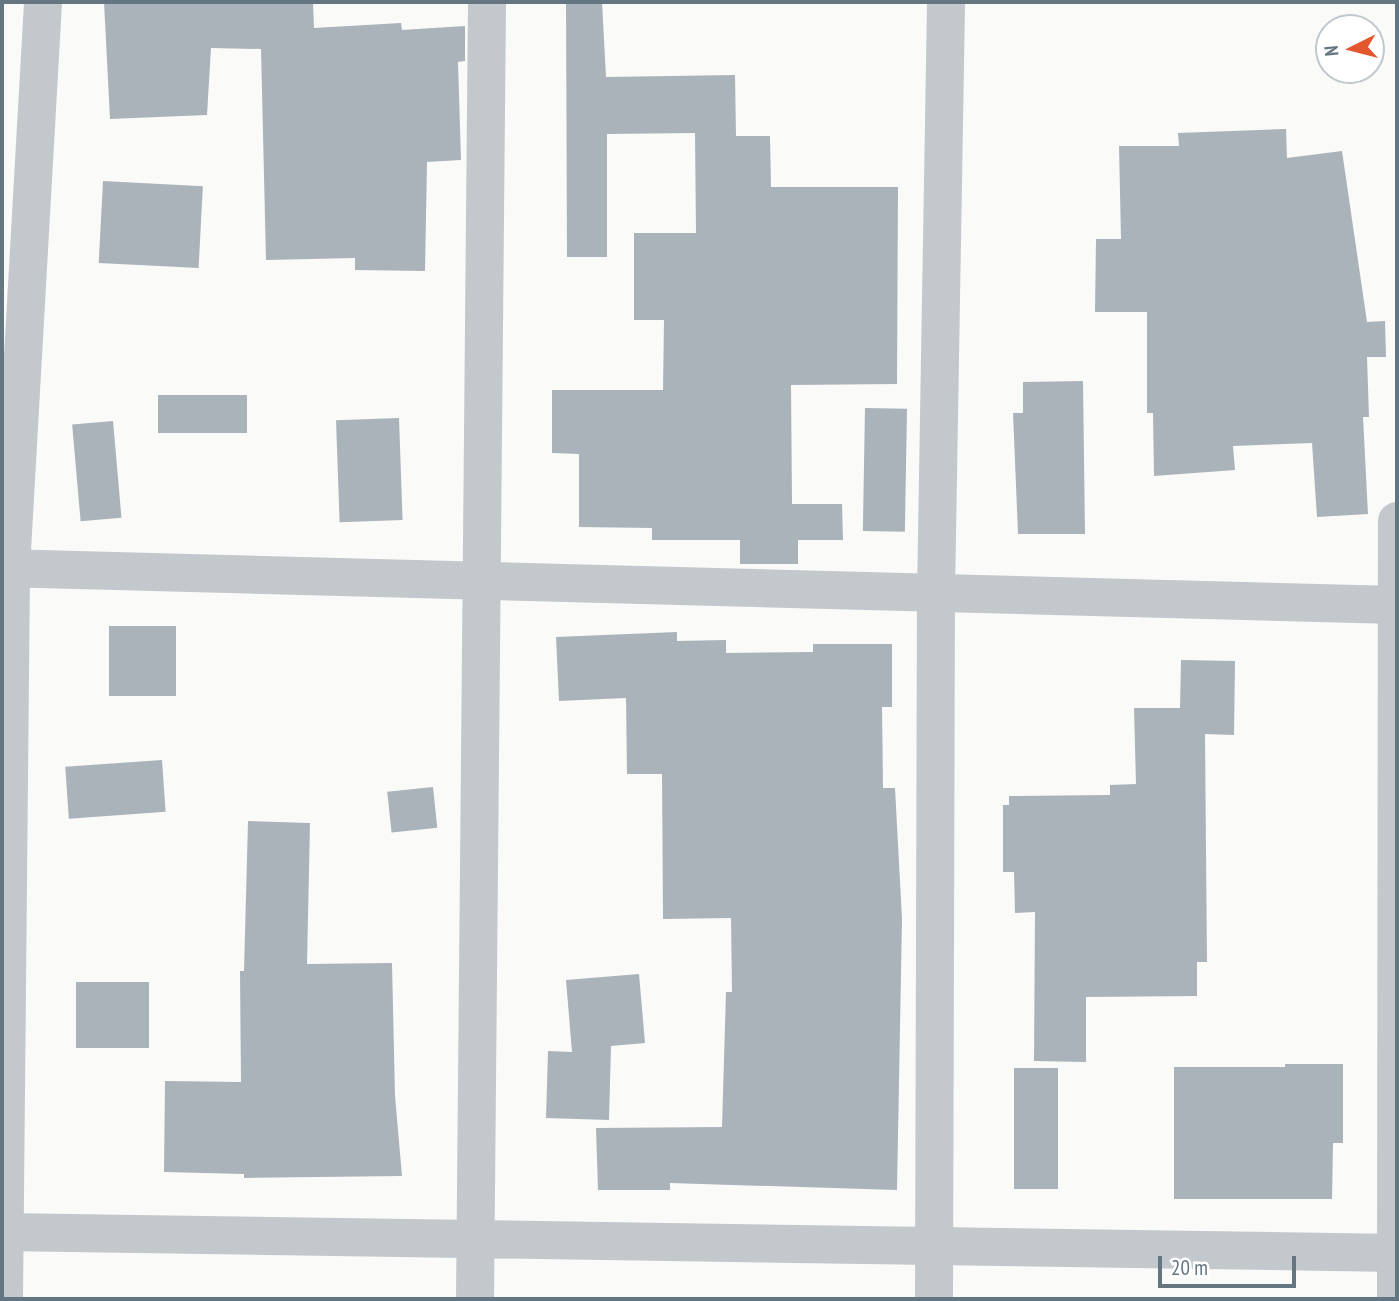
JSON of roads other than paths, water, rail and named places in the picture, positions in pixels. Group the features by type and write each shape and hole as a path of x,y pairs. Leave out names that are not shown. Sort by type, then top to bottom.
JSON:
{"street":[{"path":"4,1299 6,568 43,2"},
{"path":"475,1299 487,2"},
{"path":"934,1299 936,595 946,2"},
{"path":"1396,1299 1397,521"},
{"path":"6,568 481,579 936,595 1397,605"},
{"path":"4,1232 934,1249 1397,1253"}]}
